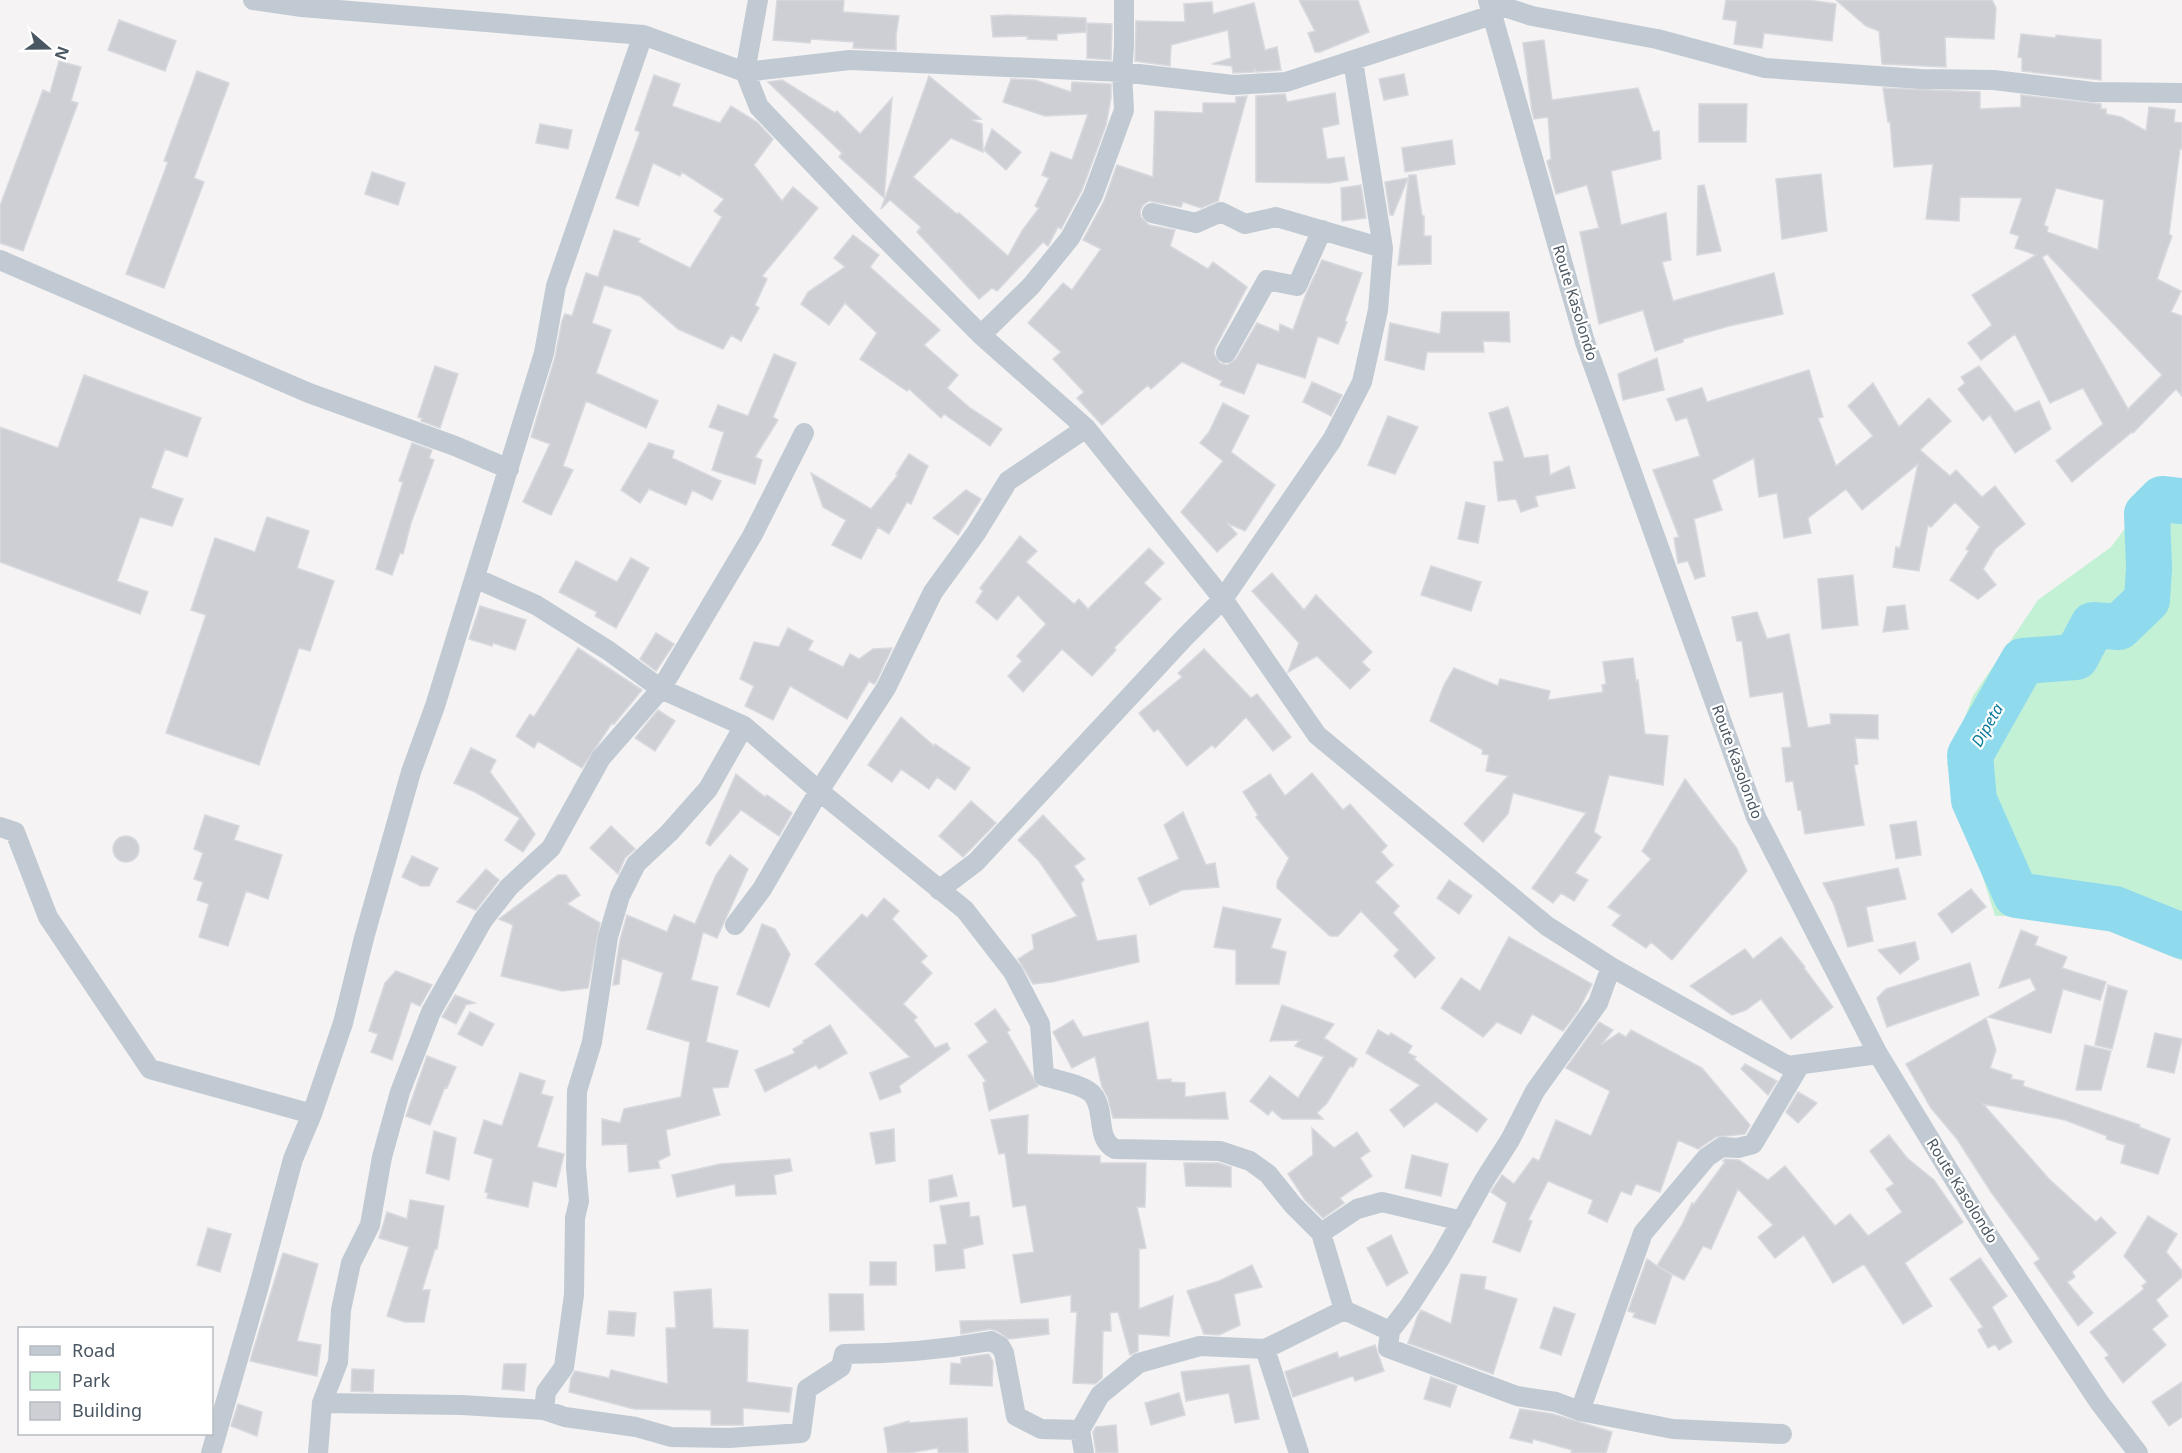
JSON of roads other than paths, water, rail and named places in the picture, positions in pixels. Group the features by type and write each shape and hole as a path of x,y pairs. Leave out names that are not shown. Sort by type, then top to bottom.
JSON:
{"street":[{"path":"253,0 302,7 643,35 745,72 850,60 1122,72 1233,86 1286,82 1353,61 1489,6 1657,39 1765,68 1920,79 1994,80 2093,92 2182,93"},
{"path":"758,0 745,72 759,107 981,335 1086,428 1223,599 1317,735 1547,926 1611,967 1788,1066 1878,1054"},
{"path":"981,335 1031,286 1070,238 1093,195 1124,110 1122,72 1124,0"},
{"name":"Route Kasolondo","path":"1489,6 1585,342 1756,817 1878,1054 1987,1233 2099,1402 2138,1453"},
{"path":"211,1453 293,1159 312,1114 343,1023 364,938 411,772 435,706 544,353 556,286 643,35"},
{"path":"939,890 976,862 1223,599 1332,440 1362,382 1378,310 1383,248 1353,61"},
{"path":"1152,213 1196,223 1221,212 1245,224 1276,217 1383,248"},
{"path":"1226,353 1267,280 1297,286 1322,230"},
{"path":"0,260 309,393 509,468"},
{"path":"735,925 762,889 819,791 886,688 933,592 976,533 1008,481 1086,428"},
{"path":"318,1453 322,1403 338,1362 341,1310 351,1263 370,1226 382,1158 400,1092 431,1012 483,920 509,887 551,848 601,758 661,689 752,536 804,433"},
{"path":"475,578 536,605 609,651 661,689 744,726 819,791 965,909 1013,972 1040,1024 1044,1076 1086,1089 1092,1094 1098,1106 1105,1141 1109,1146 1115,1149 1220,1151 1250,1161 1268,1174 1293,1205 1321,1233 1344,1310 1390,1331"},
{"path":"543,1410 546,1392 564,1367 574,1295 575,1218 579,1201 576,1167 577,1091 592,1042 608,937 620,896 636,864 708,789 744,726"},
{"path":"0,827 15,832 48,917 150,1069 312,1114"},
{"path":"1611,967 1598,1003 1535,1090 1510,1140 1462,1221 1410,1305 1390,1331 1388,1348 1517,1396 1556,1402 1580,1411 1673,1429 1782,1434"},
{"path":"1580,1411 1643,1233 1707,1156 1722,1148 1738,1148 1753,1144 1800,1065"},
{"path":"1321,1233 1357,1209 1382,1202 1462,1221"},
{"path":"1084,1453 1080,1430 1101,1395 1139,1363 1200,1346 1265,1349 1344,1310"},
{"path":"322,1403 462,1405 543,1410 565,1417 636,1427 671,1437 729,1438 801,1433 807,1389 841,1367 844,1354 899,1354 991,1341 1000,1346 1005,1353 1016,1416 1041,1429 1080,1430"},
{"path":"1265,1349 1299,1453"}],"waterway":[{"name":"Dipeta","path":"2182,501 2162,499 2147,514 2149,568 2147,600 2119,627 2093,625 2076,657 2023,661 1970,755 1974,800 2016,895 2115,909 2182,936"}]}
